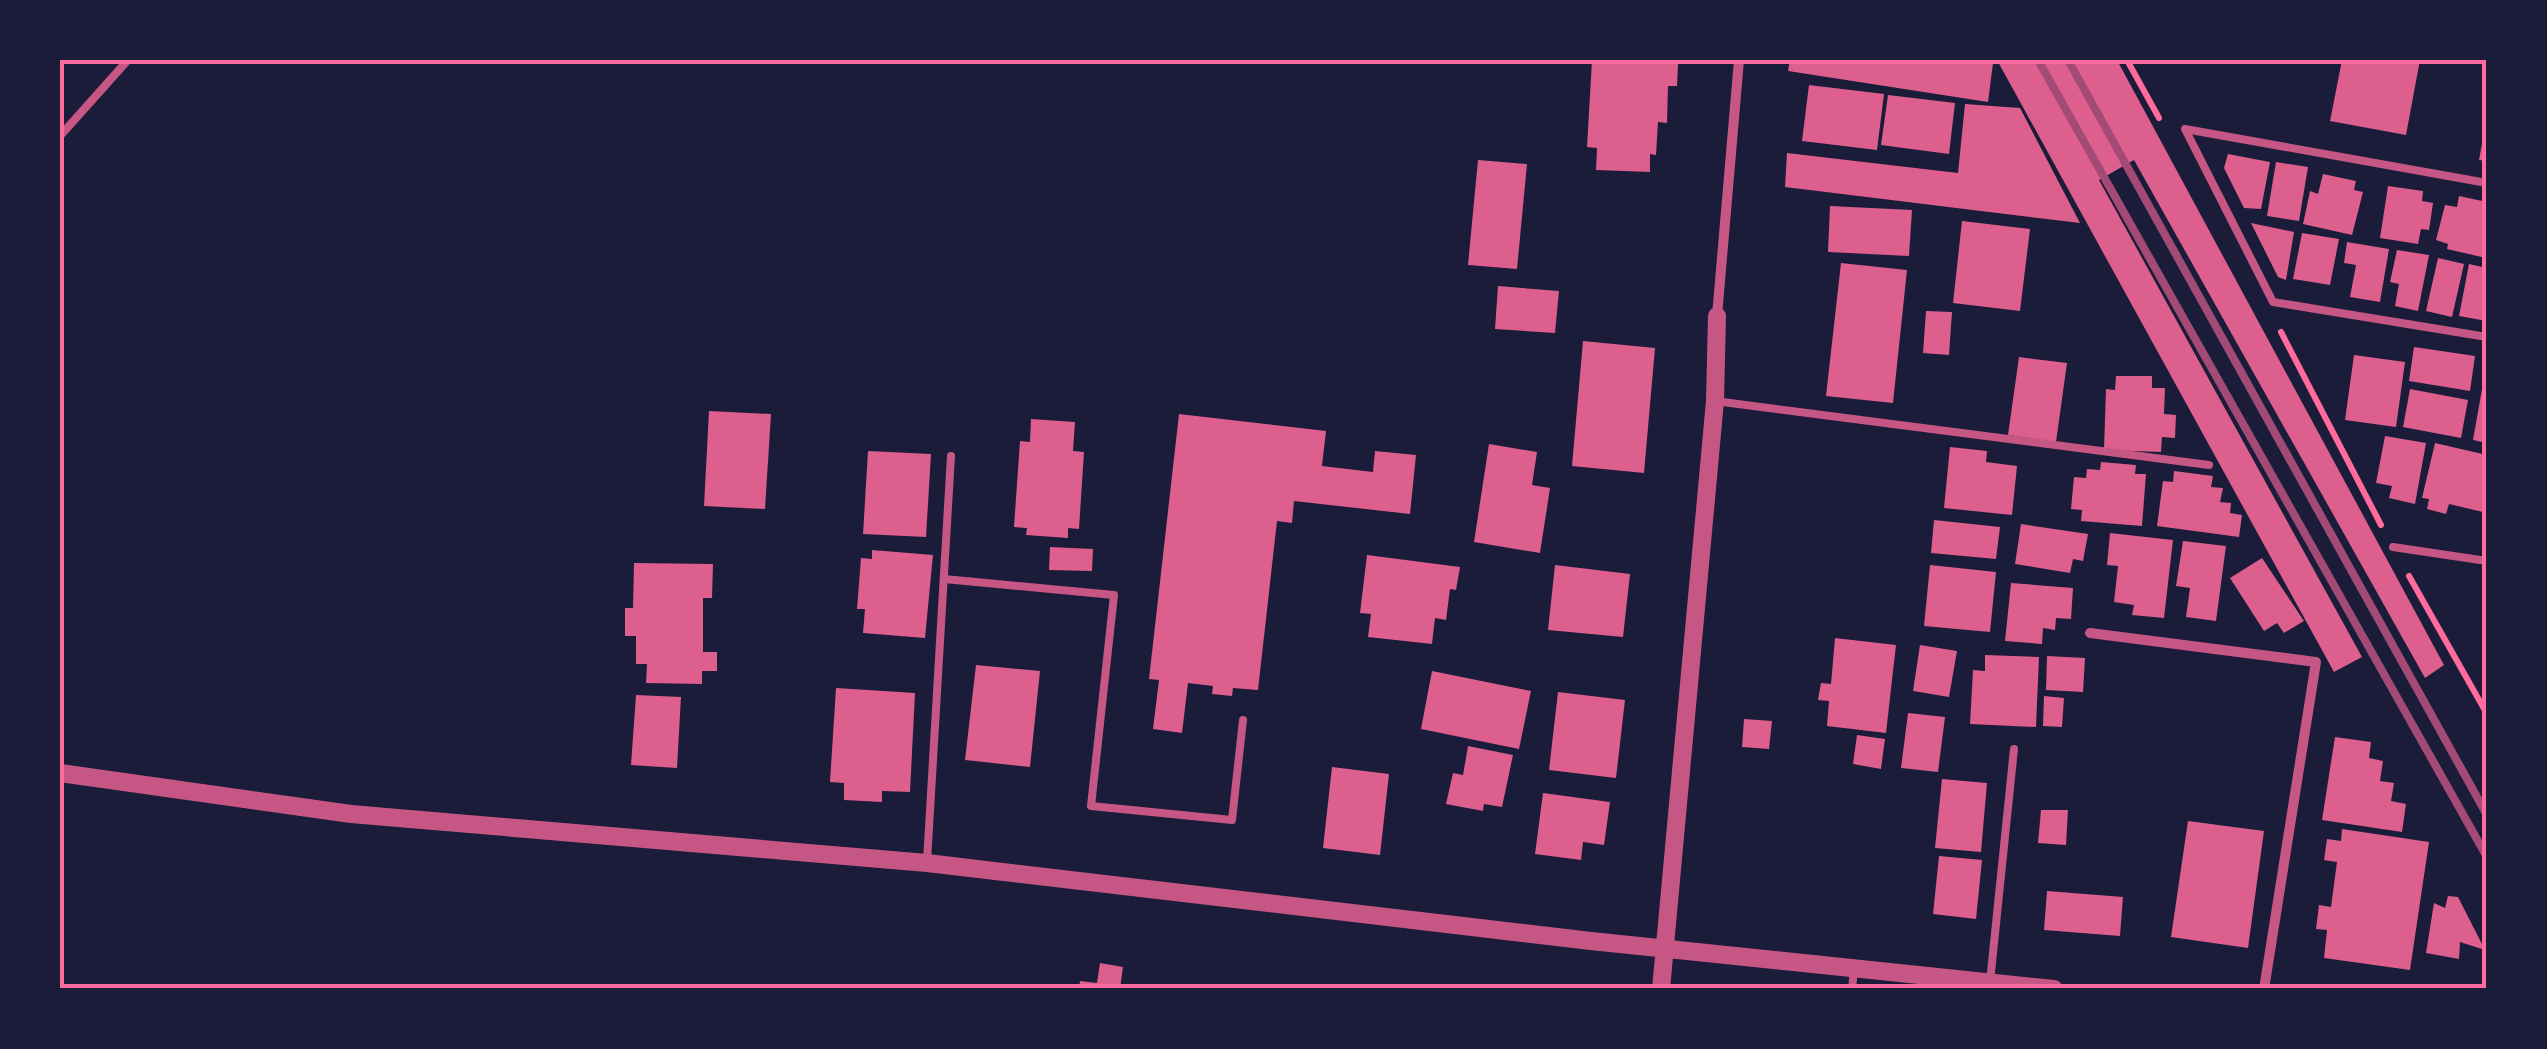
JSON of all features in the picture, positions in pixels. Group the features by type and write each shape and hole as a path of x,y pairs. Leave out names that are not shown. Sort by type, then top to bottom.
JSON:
{"street":[{"path":"1661,989 1715,401 1717,316 1739,60"},
{"path":"2090,632 2316,662 2264,989"},
{"path":"60,773 350,814 927,862 1664,950 2054,989"}],"lane":[{"path":"60,136 128,60"},
{"path":"2487,183 2185,129 2274,302 2487,337"},
{"path":"1715,401 2209,465"},
{"path":"927,862 952,456"},
{"path":"2393,547 2487,561"},
{"path":"944,579 1114,596 1091,806 1232,820 1243,720"},
{"path":"1990,982 2014,749"},
{"path":"1852,989 1854,968"}],"path":[{"path":"2127,60 2163,126"},
{"path":"2274,318 2393,547 2487,714"}],"building":[{"path":"1592,60 1678,64 1677,86 1668,86 1667,123 1658,122 1656,155 1650,154 1650,172 1596,170 1597,148 1587,147"},
{"path":"1790,60 1993,63 1988,102 1788,71"},
{"path":"1997,60 2117,60 2444,665 2425,678 2134,160 2099,180 2362,657 2334,672"},
{"path":"2342,60 2420,60 2406,135 2330,121"},
{"path":"1809,85 1884,94 1877,150 1802,141"},
{"path":"1888,95 1955,103 1949,154 1881,145"},
{"path":"1965,104 2020,108 2080,223 1785,187 1787,153 1958,173"},
{"path":"2487,128 2487,161 2479,160"},
{"path":"2228,154 2270,162 2261,209 2244,208 2224,168"},
{"path":"1478,160 1527,164 1517,269 1468,265"},
{"path":"2276,162 2308,167 2299,221 2267,216"},
{"path":"2323,174 2356,181 2354,190 2363,192 2352,235 2303,224 2310,191 2318,194"},
{"path":"2388,186 2423,191 2422,201 2433,203 2429,230 2421,229 2418,244 2380,238"},
{"path":"2459,196 2487,202 2486,258 2447,249 2448,244 2436,240 2445,205 2457,207"},
{"path":"1830,206 1912,210 1909,256 1828,252"},
{"path":"1962,221 2030,229 2020,311 1953,303"},
{"path":"2251,223 2294,232 2286,280 2278,277"},
{"path":"2302,233 2339,239 2330,285 2293,279"},
{"path":"2347,242 2389,249 2380,302 2350,297 2356,265 2344,263"},
{"path":"2397,250 2429,255 2418,311 2395,306 2399,284 2390,282"},
{"path":"2438,258 2464,264 2452,317 2426,311"},
{"path":"1841,263 1907,270 1893,403 1826,396"},
{"path":"2469,264 2487,268 2487,321 2459,316"},
{"path":"1498,286 1559,291 1555,333 1495,329"},
{"path":"1926,311 1952,312 1949,355 1923,353"},
{"path":"1583,341 1655,348 1644,473 1572,466"},
{"path":"2414,347 2475,356 2470,391 2409,381"},
{"path":"2354,355 2405,362 2396,427 2345,420"},
{"path":"2019,357 2067,363 2056,442 2008,435"},
{"path":"2487,372 2487,443 2473,440"},
{"path":"2116,376 2152,376 2152,388 2165,388 2164,414 2176,415 2175,438 2162,437 2161,452 2104,450 2106,389 2115,390"},
{"path":"2410,389 2468,400 2461,438 2403,427"},
{"path":"709,411 771,414 765,509 704,506"},
{"path":"1179,414 1326,431 1322,466 1373,472 1375,451 1416,455 1410,514 1294,501 1292,523 1277,521 1258,690 1233,688 1232,696 1212,694 1213,686 1188,683 1182,733 1153,729 1159,680 1149,679"},
{"path":"1031,419 1075,422 1073,451 1084,452 1079,529 1068,528 1068,538 1026,535 1027,528 1014,527 1020,441 1030,442"},
{"path":"2385,436 2426,443 2415,504 2389,498 2392,486 2376,483"},
{"path":"2435,443 2487,455 2487,513 2449,504 2446,514 2427,509 2429,499 2422,498"},
{"path":"1489,444 1537,452 1532,485 1550,488 1540,553 1474,542"},
{"path":"1950,447 1987,451 1986,462 2017,466 2012,515 1944,508"},
{"path":"868,451 931,454 926,537 863,534"},
{"path":"2101,462 2136,465 2135,474 2146,474 2142,526 2081,521 2082,510 2071,509 2074,477 2086,478 2087,469 2100,470"},
{"path":"2174,471 2213,476 2211,487 2223,488 2220,502 2231,503 2230,513 2242,515 2239,537 2157,526 2163,481 2173,482"},
{"path":"1934,520 2000,527 1996,559 1931,553"},
{"path":"2021,524 2088,534 2083,561 2073,559 2070,573 2015,564"},
{"path":"2110,533 2173,540 2164,618 2132,615 2134,605 2114,602 2118,566 2107,565"},
{"path":"2183,541 2226,546 2216,621 2186,617 2190,588 2176,586"},
{"path":"1050,547 1093,549 1092,571 1049,570"},
{"path":"872,550 933,555 925,638 863,633 865,609 857,609 861,558 872,559"},
{"path":"1367,555 1460,567 1456,590 1450,589 1446,620 1435,618 1432,644 1368,637 1371,614 1360,613"},
{"path":"2262,558 2304,621 2284,633 2277,623 2264,631 2230,578"},
{"path":"634,563 713,564 712,598 703,598 703,652 717,652 717,671 702,671 702,684 646,683 647,664 636,664 636,636 625,636 625,608 633,608"},
{"path":"1555,565 1630,574 1623,637 1548,630"},
{"path":"1930,565 1996,572 1990,632 1924,626"},
{"path":"2011,583 2073,588 2071,619 2056,618 2055,630 2043,628 2042,644 2005,641"},
{"path":"1835,638 1896,645 1886,733 1827,726 1829,701 1818,700 1821,683 1831,684"},
{"path":"1920,645 1957,651 1949,697 1913,691"},
{"path":"1985,655 2039,657 2036,727 1970,724 1973,670 1985,671"},
{"path":"2047,656 2085,658 2083,692 2046,690"},
{"path":"976,665 1040,671 1030,767 965,760"},
{"path":"1432,671 1531,691 1519,749 1421,729"},
{"path":"836,688 915,693 910,792 882,791 882,802 844,800 844,783 830,782"},
{"path":"1558,692 1625,700 1616,778 1549,770"},
{"path":"636,695 681,697 677,768 631,765"},
{"path":"2044,696 2064,698 2062,727 2043,726"},
{"path":"1908,713 1945,717 1938,772 1901,768"},
{"path":"1744,719 1772,721 1769,749 1742,747"},
{"path":"1857,735 1885,739 1881,769 1853,764"},
{"path":"2335,737 2371,742 2369,758 2383,761 2380,781 2394,783 2391,801 2406,804 2402,832 2322,820"},
{"path":"1468,746 1513,755 1502,807 1484,804 1483,811 1446,804 1453,773 1463,775"},
{"path":"1332,767 1389,774 1380,855 1323,848"},
{"path":"1942,779 1987,783 1981,852 1935,848"},
{"path":"1543,793 1610,802 1604,845 1583,842 1581,860 1535,854"},
{"path":"2041,810 2068,810 2066,845 2038,843"},
{"path":"2188,821 2264,831 2248,948 2171,937"},
{"path":"2342,829 2429,842 2410,970 2324,958 2327,930 2316,929 2319,905 2331,907 2337,862 2324,860 2327,839 2341,841"},
{"path":"1939,856 1982,860 1976,919 1933,914"},
{"path":"2047,891 2123,897 2120,936 2044,930"},
{"path":"2448,896 2458,897 2485,950 2460,942 2459,959 2426,953 2434,903 2445,908"},
{"path":"1100,963 1123,967 1120,989 1079,989 1080,981 1097,983"}],"railway":[{"path":"2038,60 2487,857"},
{"path":"2068,60 2487,815"}]}
